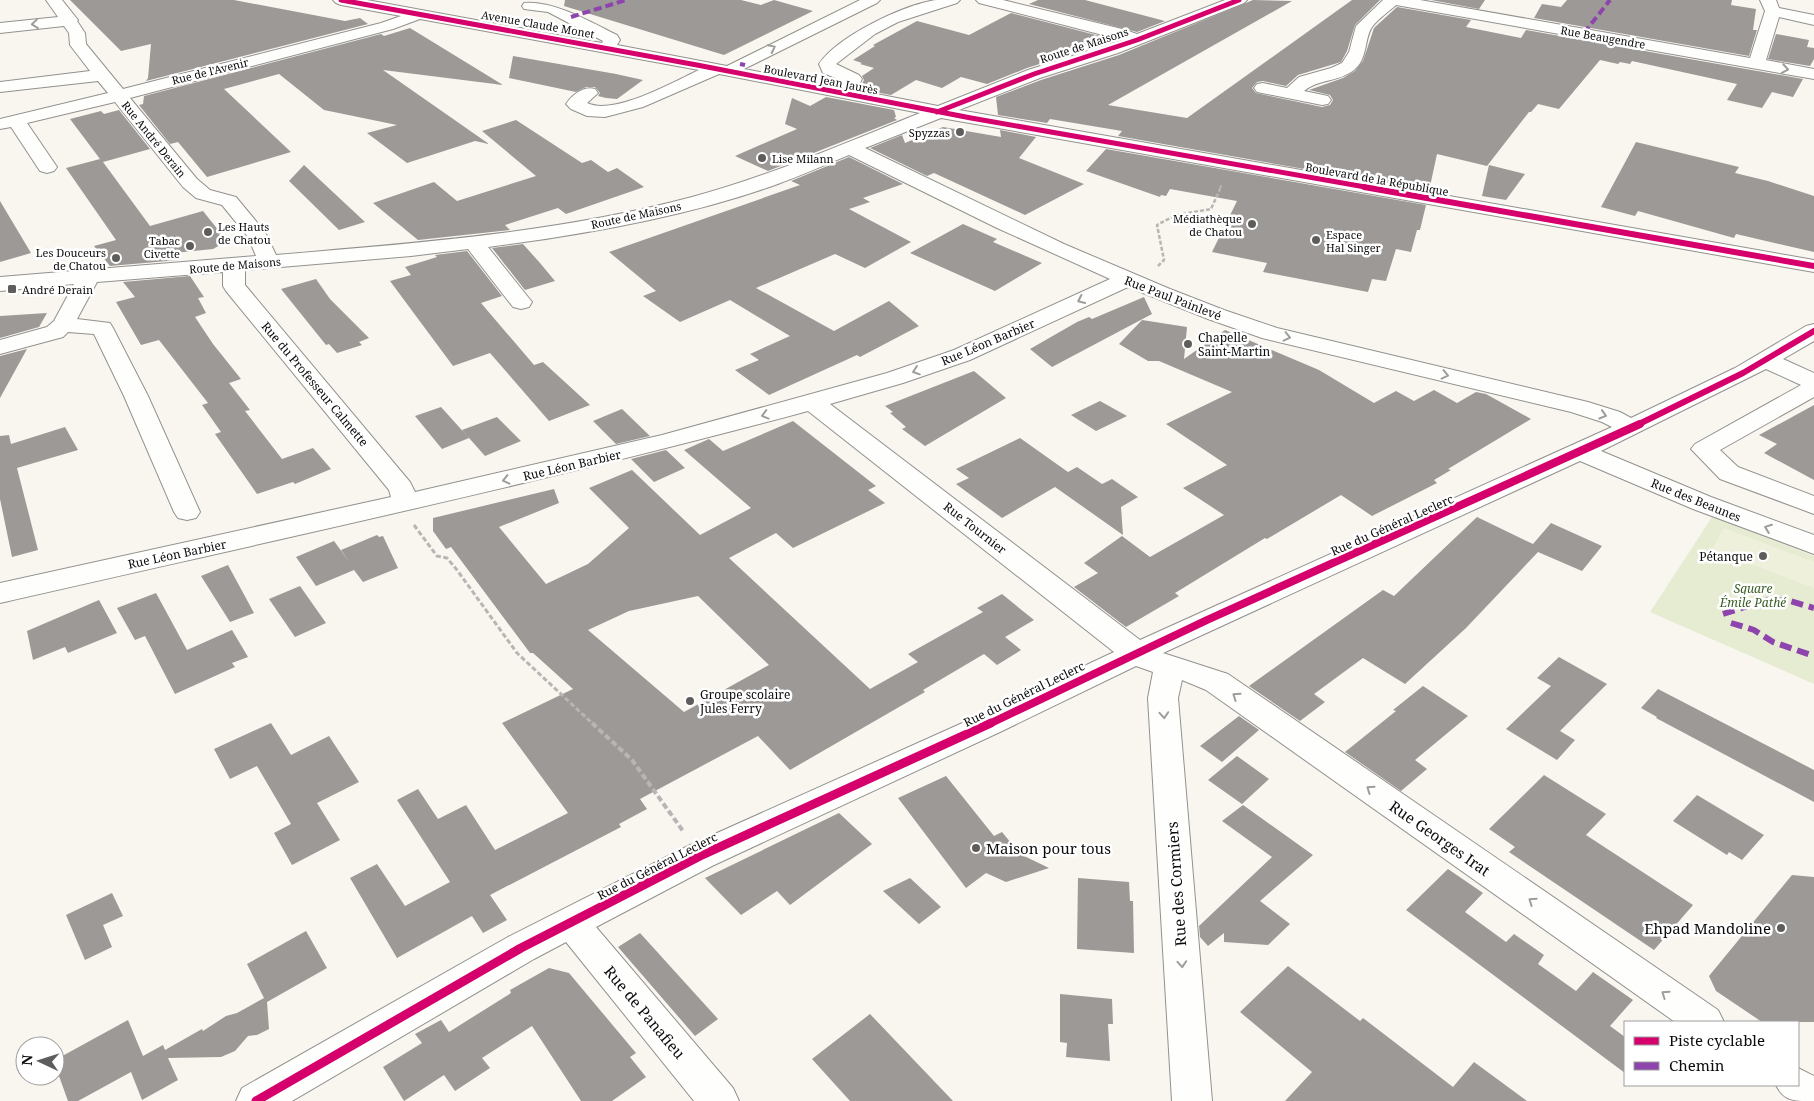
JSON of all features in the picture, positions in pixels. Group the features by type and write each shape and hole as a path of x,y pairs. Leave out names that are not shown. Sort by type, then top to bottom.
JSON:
{"street":[{"name":"Avenue Claude Monet","path":"341,0 418,15 501,36 607,48 716,69"},
{"path":"589,93 574,104 593,112 608,111 634,104 716,69 740,64 872,0"},
{"path":"845,94 853,79 829,69 826,64 830,60 869,31 892,19 952,0"},
{"path":"984,0 1116,32 1137,40"},
{"name":"Route de Maisons","path":"0,284 411,250 607,222 696,202 767,181 1034,74 1137,40 1239,0"},
{"path":"1291,93 1304,81 1337,72 1349,66 1357,52 1364,26 1392,0"},
{"name":"Rue Beaugendre","path":"1392,0 1814,74"},
{"name":"Rue André Derain","path":"49,2 70,20 77,33 78,45 190,183 203,194 229,201 258,236 269,262"},
{"path":"501,36 524,14 530,3 551,8 611,38 612,40 607,48"},
{"path":"1756,64 1770,6 1814,20"},
{"name":"Rue de l'Avenir","path":"5,116 118,95 388,26 418,15"},
{"path":"0,28 70,20"},
{"path":"501,36 642,72"},
{"path":"56,81 78,45"},
{"name":"Boulevard Jean Jaurès","path":"716,69 937,112"},
{"path":"0,87 102,75"},
{"path":"661,75 689,81"},
{"path":"1263,88 1322,100"},
{"name":"Boulevard de la République","path":"937,112 1814,266"},
{"path":"5,116 47,167"},
{"name":"Rue Paul Painlevé","path":"850,148 1134,283 1270,333 1579,407 1611,417 1631,428"},
{"path":"473,242 521,302"},
{"name":"Rue du Professeur Calmette","path":"236,264 233,276 234,286 401,488 406,502"},
{"path":"0,347 55,332 63,325 89,277"},
{"name":"Rue Léon Barbier","path":"0,593 360,514 668,441 812,402 895,378 962,355 1134,283"},
{"path":"63,325 102,328 136,396 187,512"},
{"name":"Rue du Général Leclerc","path":"256,1101 521,948 700,856 1154,660 1207,620 1631,428 1766,360 1814,331"},
{"path":"1766,360 1814,382"},
{"path":"1814,387 1704,449 1729,473 1814,506"},
{"name":"Rue Tournier","path":"812,402 1117,639 1154,660"},
{"name":"Rue des Beaunes","path":"1579,451 1702,503 1814,545"},
{"name":"Rue Georges Irat","path":"1154,660 1216,682 1704,1021"},
{"name":"Rue des Cormiers","path":"1154,660 1163,698 1192,1101"},
{"name":"Rue de Panafieu","path":"573,922 587,943 719,1101"},
{"path":"1796,1086 1814,1098"}],"path":[{"path":"1134,283 1164,260 1157,225 1168,216 1200,213 1211,209 1232,164"},
{"path":"406,502 413,524 436,556 447,558 517,652 632,760 700,856"}],"green space":[{"name":"Square Émile Pathé","path":"1712,517 1814,556 1814,684 1650,612"},
{"name":"Pétanque","path":"1724,528 1814,562 1814,588 1712,549"}],"building":[{"path":"70,0 234,0 345,21 360,18 368,24 146,81 148,78 151,44 121,51"},
{"path":"565,0 741,0 761,5 774,0 813,11 724,55 564,6"},
{"path":"1038,0 1085,0 1165,21 1137,32 1029,4"},
{"path":"1253,0 1292,1 1108,105 1187,118 1352,0 1380,0 1355,25 1347,51 1341,62 1298,75 1286,86 1263,81 1257,82 1252,88 1256,93 1322,107 1330,105 1333,100 1330,95 1309,90 1343,78 1355,71 1363,61 1374,28 1397,7 1471,20 1466,27 1521,38 1526,30 1803,79 1793,97 1772,92 1762,108 1727,100 1737,84 1632,61 1630,64 1620,62 1618,64 1600,60 1559,109 1538,104 1529,112 1487,166 1437,154 1429,191 1118,136 1122,131 1050,119 1047,123 998,115 996,97 1041,80 1119,55"},
{"path":"1431,0 1485,0 1479,9"},
{"path":"1567,0 1732,0 1731,5 1756,9 1753,30 1757,30 1749,56 1534,18 1542,4 1561,7"},
{"path":"1011,13 1115,40 1027,68 987,84 961,77 942,88 916,80 891,95 859,89 864,80 862,76 874,68 853,60 875,46 873,45 917,21 969,35"},
{"path":"410,28 503,85 383,70 489,144 475,141 407,163 367,133 397,125 324,110 279,74 224,89 291,152 207,177 178,142 170,144 139,105 143,104 144,96"},
{"path":"1776,34 1809,40 1807,47 1814,48 1814,59 1810,66 1768,59"},
{"path":"513,56 643,80 617,99 606,98 598,96 600,93 595,87 586,87 576,92 509,78"},
{"path":"826,97 894,110 896,117 894,118 897,120 768,171 735,156 797,129 785,124 792,98 810,106"},
{"path":"119,110 150,149 103,162 150,226 203,211 227,241 213,249 174,253 179,260 110,266 94,246 116,240 66,168 100,159 70,119 101,111 104,114"},
{"path":"516,120 582,163 591,160 608,172 617,168 644,187 566,214 558,208 505,225 510,230 418,240 373,203 434,182 457,201 536,176 482,131"},
{"path":"943,127 1001,137 1000,130 1036,137 1019,158 1084,184 1025,215 934,173 927,176 870,148 902,135 905,143"},
{"path":"1636,142 1739,167 1735,173 1768,181 1814,196 1814,252 1736,234 1734,238 1638,211 1635,216 1601,207"},
{"name":"Espace Hal Singer","path":"1106,149 1426,205 1420,230 1417,230 1411,252 1396,249 1386,281 1372,279 1368,292 1263,272 1267,263 1212,252 1237,201 1170,189 1166,196 1161,195 1160,197 1086,171"},
{"path":"849,157 903,184 863,198 870,202 849,209 911,242 865,268 835,254 756,288 834,331 889,301 919,326 860,357 857,355 769,395 735,370 759,360 750,354 790,336 730,300 680,322 643,296 656,291 609,252 800,185 791,181"},
{"path":"304,165 365,222 339,230 289,181"},
{"path":"1489,165 1525,174 1506,200 1482,196"},
{"path":"0,201 31,253 0,262"},
{"path":"963,224 997,239 993,242 1042,263 995,291 910,253"},
{"path":"523,244 555,281 525,290 492,248"},
{"path":"467,251 502,296 481,303 534,365 543,362 590,405 549,421 490,353 453,366 390,281 411,275 405,267 437,257 435,255"},
{"path":"190,276 204,297 198,298 206,313 195,317 213,344 241,379 229,383 250,410 245,411 282,459 313,448 331,469 295,484 293,482 257,494 215,434 221,432 202,405 208,403 159,340 141,345 116,302 135,297 123,282"},
{"path":"316,279 330,299 369,338 359,342 362,345 337,353 329,344 326,345 281,289"},
{"path":"1144,297 1152,314 1052,367 1030,349 1077,322 1089,317 1092,319"},
{"path":"47,313 39,327 0,338 0,316"},
{"path":"1142,320 1187,327 1184,359 1225,330 1319,370 1374,403 1396,391 1414,401 1434,390 1457,403 1476,392 1486,394 1531,419 1448,469 1451,470 1434,480 1437,483 1372,516 1341,495 1267,539 1265,538 1175,593 1179,596 1126,627 1074,587 1098,573 1084,563 1122,536 1150,557 1224,515 1183,488 1227,465 1166,424 1232,392 1159,361 1148,361 1119,344"},
{"path":"27,349 0,398 0,356"},
{"path":"974,371 1006,398 925,446 902,429 906,427 885,406"},
{"path":"1100,401 1127,416 1096,431 1071,415"},
{"path":"1814,405 1814,480 1764,453 1777,444 1759,435"},
{"path":"441,407 469,438 442,449 415,416"},
{"path":"622,409 650,436 616,444 593,421"},
{"path":"497,417 521,441 485,456 462,430"},
{"path":"793,421 876,486 868,490 885,503 793,548 776,533 729,558 870,689 918,662 908,654 983,612 977,608 1002,594 1034,620 1005,637 1021,650 997,665 984,654 923,690 925,692 790,770 758,736 640,799 647,809 619,824 621,827 490,895 507,920 483,933 472,916 397,958 350,878 377,864 405,906 450,882 397,800 418,789 438,819 466,805 495,850 568,813 502,723 573,689 533,653 530,653 451,547 446,549 433,531 433,518 554,489 559,503 499,527 546,584 588,564 629,528 589,488 632,470 700,535 751,508 684,450 709,439 723,451","holes":["698,596 769,665 684,712 588,630 629,611"]},
{"path":"65,427 78,450 17,468 38,550 12,557 0,499 0,436 9,435 11,444"},
{"path":"1020,438 1068,472 1077,467 1102,484 1112,479 1138,497 1121,507 1123,535 1055,487 1002,518 956,484 969,478 956,469"},
{"path":"666,450 685,468 654,482 631,459"},
{"path":"1477,517 1533,544 1551,523 1602,546 1582,571 1538,552 1466,628 1405,684 1363,658 1314,694 1325,702 1300,721 1249,686 1383,590 1394,596"},
{"path":"377,535 379,537 383,536 398,568 363,582 354,570 316,586 296,557 334,541 350,563 341,550"},
{"path":"228,565 254,613 230,622 201,576"},
{"path":"300,586 326,623 295,637 269,599"},
{"path":"156,593 187,650 232,630 248,657 232,663 235,667 175,694 145,636 135,640 117,608"},
{"path":"99,600 117,633 68,653 65,647 33,660 27,631"},
{"path":"1559,657 1607,684 1560,731 1575,740 1557,760 1506,729 1551,686 1537,678"},
{"path":"1423,686 1468,716 1415,760 1427,769 1401,791 1345,752 1396,711 1393,710"},
{"path":"1658,689 1814,770 1814,802 1656,718 1641,708"},
{"path":"1239,716 1259,730 1222,762 1200,746"},
{"path":"271,723 291,755 329,736 359,782 317,803 340,840 292,865 274,833 291,824 257,766 230,779 214,749"},
{"path":"1237,756 1269,779 1242,804 1208,780"},
{"path":"1544,775 1606,814 1586,835 1693,905 1654,950 1509,852 1515,847 1489,829"},
{"name":"Maison pour tous","path":"946,776 994,836 1002,832 1020,854 1049,868 1006,882 986,873 966,888 898,798"},
{"path":"1697,795 1764,835 1742,860 1729,852 1727,855 1673,821"},
{"path":"1243,805 1313,855 1260,901 1290,924 1268,945 1224,942 1224,933 1208,946 1200,937 1199,926 1272,857 1222,821"},
{"path":"839,813 872,844 790,905 777,891 741,915 705,878"},
{"path":"1448,869 1483,893 1465,912 1506,942 1514,934 1544,955 1538,964 1576,991 1593,972 1633,1000 1610,1026 1624,1036 1624,1072 1406,910"},
{"name":"Ehpad Mandoline","path":"1792,875 1814,877 1814,1022 1761,1021 1716,991 1709,976"},
{"path":"910,878 941,907 919,924 883,891"},
{"path":"1078,878 1129,882 1130,901 1133,901 1134,953 1077,949"},
{"path":"112,893 123,916 103,925 112,947 85,960 66,915"},
{"path":"306,931 327,968 267,1002 269,1029 257,1035 248,1036 235,1051 221,1057 168,1058 178,1080 142,1100 131,1072 78,1101 68,1101 63,1086 65,1086 65,1055 128,1020 143,1056 163,1045 165,1050 202,1029 203,1031 226,1016 237,1013 264,998 247,964"},
{"path":"640,933 718,1019 695,1036 618,947"},
{"path":"1288,966 1360,1021 1363,1018 1453,1087 1474,1062 1527,1101 1285,1101 1312,1072 1240,1012"},
{"path":"549,968 569,973 636,1053 630,1057 646,1077 612,1101 581,1101 532,1026 482,1058 490,1068 455,1091 444,1075 404,1101 383,1067 422,1043 415,1034 441,1020 449,1032 511,993 510,990"},
{"path":"1060,994 1112,999 1113,1024 1108,1024 1110,1061 1066,1057 1067,1043 1060,1042"},
{"path":"870,1014 953,1101 850,1101 812,1059"}],"marked path":[{"path":"571,17 626,0"},
{"path":"1584,33 1610,0"},
{"path":"740,64 745,65"},
{"path":"1723,614 1751,605 1764,604 1767,600 1790,601 1814,608"},
{"path":"1731,623 1754,630 1773,642 1814,656"}],"cycle path":[{"path":"341,0 697,65 971,118 1814,266"},
{"path":"937,112 1034,74 1137,40 1239,0"},
{"path":"256,1101 521,948 700,856 989,724 1207,620 1631,428 1743,373 1814,331"}],"place":[{"name":"Spyzzas","path":"960,132"},
{"name":"Lise Milann","path":"762,158"},
{"name":"Médiathèque de Chatou","path":"1252,224"},
{"name":"Les Hauts de Chatou","path":"208,232"},
{"name":"Espace Hal Singer","path":"1316,240"},
{"name":"Tabac Civette","path":"190,246"},
{"name":"Les Douceurs de Chatou","path":"116,258"},
{"name":"André Derain","path":"12,289"},
{"name":"Chapelle Saint-Martin","path":"1188,344"},
{"name":"Pétanque","path":"1763,556"},
{"name":"Groupe scolaire Jules Ferry","path":"690,701"},
{"name":"Maison pour tous","path":"976,848"},
{"name":"Ehpad Mandoline","path":"1781,928"}]}
